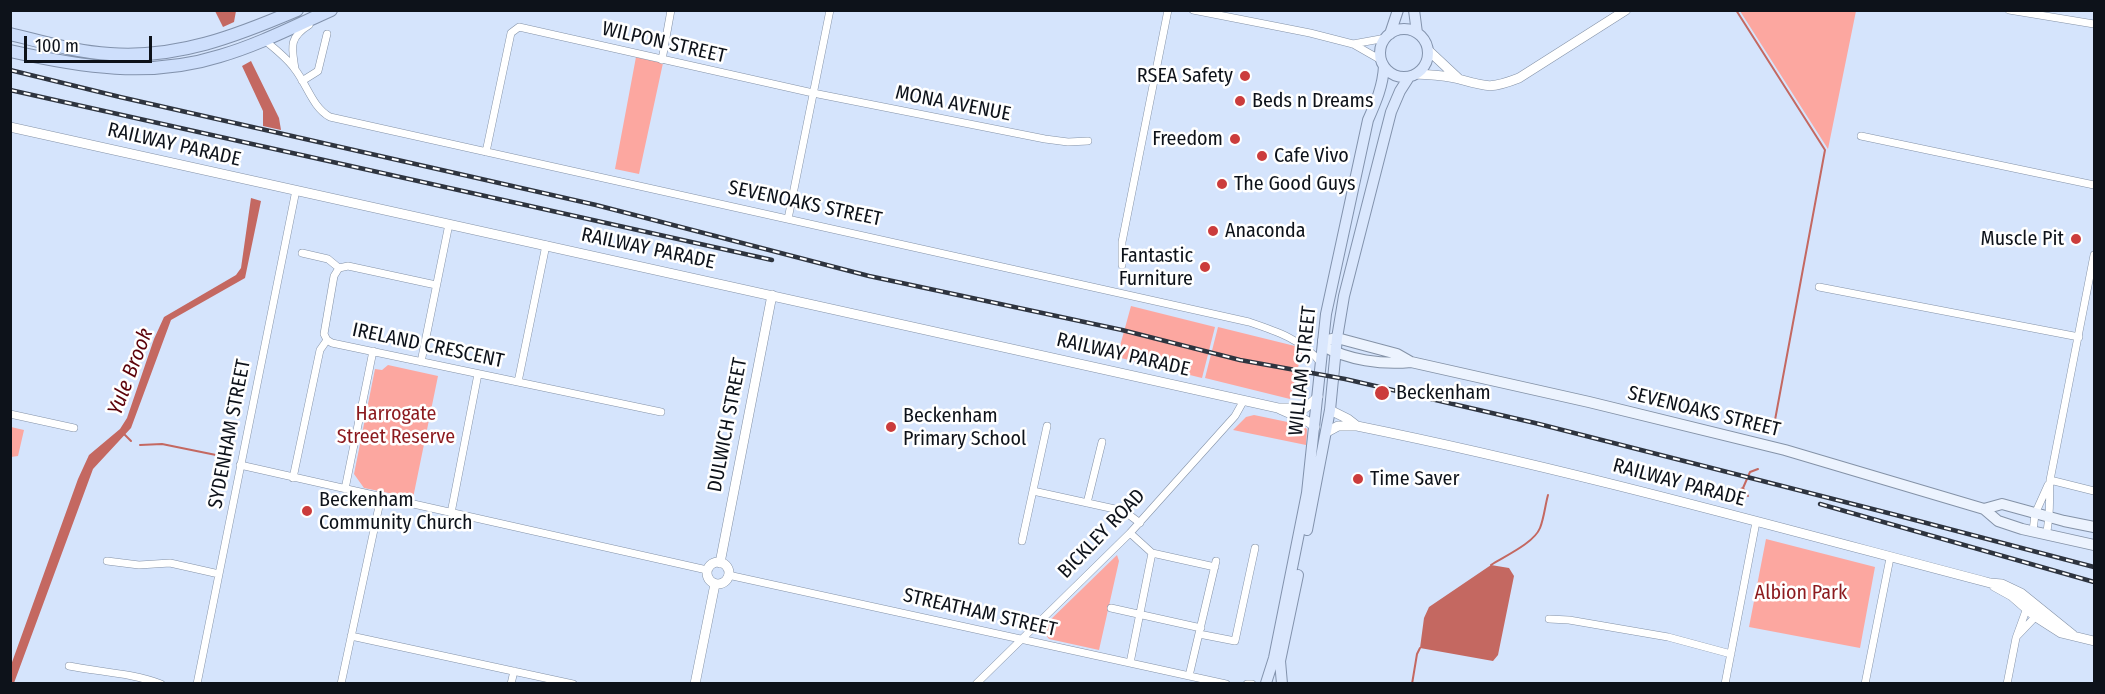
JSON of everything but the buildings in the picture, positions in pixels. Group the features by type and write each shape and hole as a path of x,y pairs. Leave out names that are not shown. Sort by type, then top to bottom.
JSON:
{"highway":[{"path":"260,26 272,15 283,10"},
{"path":"10,34 88,52 161,54 202,46 260,26 297,10"},
{"path":"10,51 96,68 146,70 194,63 221,56 333,10"}],"main road":[{"path":"1388,36 1405,29 1417,33 1424,40 1428,50 1426,62 1412,75 1394,75 1383,63 1381,45 1388,36 1398,10"},
{"path":"1414,10 1417,33"},
{"name":"WILLIAM STREET","path":"1269,683 1307,493 1329,295 1368,120 1382,86 1383,63"},
{"name":"WILLIAM STREET","path":"1282,684 1280,661 1327,432 1337,338 1347,284 1391,112 1400,91 1412,75"},
{"name":"SEVENOAKS STREET","path":"1323,343 1337,338 1397,354 1411,362 1589,402 1785,450 1984,509 1998,521 2046,535 2094,545"},
{"name":"SEVENOAKS STREET","path":"1323,343 1336,353 1393,364 1411,362"},
{"name":"SEVENOAKS STREET","path":"1984,509 2001,504 2094,527"}],"street":[{"name":"SEVENOAKS STREET","path":"295,69 291,46 297,34 333,10"},
{"path":"662,60 671,10"},
{"path":"788,219 830,10"},
{"path":"1122,265 1122,242 1168,10"},
{"path":"1193,10 1353,44 1383,63"},
{"path":"1428,50 1460,79 1471,84 1486,86 1503,84 1519,78 1626,10"},
{"path":"2009,10 2094,24"},
{"name":"WILPON STREET","path":"486,152 511,33 519,27 813,93"},
{"path":"302,81 318,70 327,34"},
{"path":"1353,44 1388,36"},
{"name":"SEVENOAKS STREET","path":"263,39 295,69 323,113 330,117 1249,322 1278,331 1309,351 1321,363"},
{"path":"1412,75 1460,79"},
{"name":"MONA AVENUE","path":"813,93 1045,139 1068,142 1088,141"},
{"name":"RAILWAY PARADE","path":"10,127 1278,408 1305,408 1318,397"},
{"path":"1861,136 2094,185"},
{"name":"SYDENHAM STREET","path":"197,684 296,190"},
{"path":"421,362 449,224"},
{"path":"518,382 546,245"},
{"path":"302,253 328,259 339,268 348,266 436,285"},
{"path":"2046,535 2051,518 2050,480 2094,255"},
{"name":"IRELAND CRESCENT","path":"339,268 334,276 324,328 327,340 332,343 661,412"},
{"path":"1819,287 2079,337"},
{"name":"DULWICH STREET","path":"720,563 772,295"},
{"path":"293,477 320,350 327,340"},
{"path":"345,489 373,351"},
{"path":"451,513 478,374"},
{"name":"BICKLEY ROAD","path":"976,684 1140,523 1235,416 1244,400"},
{"name":"RAILWAY PARADE","path":"1278,408 1304,418 1315,427"},
{"name":"RAILWAY PARADE","path":"1330,410 1357,426"},
{"path":"10,414 74,428"},
{"path":"1022,541 1047,426"},
{"name":"RAILWAY PARADE","path":"1327,432 1338,426 1357,426 1541,466 1990,583 2028,604 2061,633 2094,641"},
{"path":"1087,503 1102,442"},
{"path":"240,465 707,570"},
{"path":"2050,480 2094,491"},
{"path":"2033,531 2035,514 2050,480"},
{"path":"1033,491 1124,511 1140,523"},
{"path":"341,684 381,497"},
{"path":"1725,684 1756,522"},
{"path":"1130,533 1152,553 1216,564 1189,676"},
{"path":"1111,608 1235,641 1255,548"},
{"path":"1130,663 1152,553"},
{"path":"1865,684 1890,558"},
{"path":"107,561 140,565 170,563 219,574"},
{"path":"714,563 720,563 727,568 728,576 722,583 715,584 709,579 707,570 714,563"},
{"name":"STREATHAM STREET","path":"728,576 748,578 1226,684"},
{"path":"695,684 715,584"},
{"path":"2007,684 2016,638 2028,604"},
{"path":"2016,638 2038,614"},
{"path":"1549,618 1664,636 1731,654"},
{"path":"351,636 573,684"},
{"path":"69,666 97,672 138,676 161,684"},
{"path":"511,684 514,671"},
{"path":"1247,684 1252,684"}],"green space":[{"path":"1740,11 1856,11 1828,149"},
{"path":"636,57 663,63 639,174 615,169"},
{"path":"1131,306 1215,327 1202,378 1117,357"},
{"path":"1218,327 1303,348 1290,399 1205,378"},
{"name":"Harrogate Street Reserve","path":"388,365 438,376 413,498 364,488 354,474 375,369 382,370"},
{"path":"1254,415 1302,425 1307,429 1306,445 1233,430 1246,417"},
{"path":"11,427 24,430 18,456 11,457"},
{"name":"Albion Park","path":"1766,539 1875,567 1860,648 1749,627"},
{"path":"1117,555 1119,561 1099,650 1049,639 1044,633 1045,625"}],"shaded area":[{"path":"215,11 236,11 234,22 223,27"},
{"path":"251,61 279,118 281,130 263,126 263,111 242,66"},
{"path":"251,198 261,201 245,278 171,320 131,428 93,469 14,683 11,683 11,665 78,479 89,455 120,429 127,418 154,339 164,317 236,275 241,268"},
{"path":"1491,565 1509,568 1514,576 1498,655 1493,661 1420,648 1424,618 1429,607"}],"waterway":[{"path":"1736,10 1825,150 1775,420"},
{"path":"123,433 131,441"},
{"path":"140,445 162,444 216,455"},
{"path":"1735,492 1743,488 1750,472 1758,469"},
{"path":"1743,488 1748,496"},
{"path":"1491,565 1526,544 1537,534 1548,495"},
{"path":"1412,684 1420,648"}],"railway":[{"path":"10,70 596,205 869,276 1122,330 1240,360 1345,379 1535,423 2094,567"},
{"path":"10,90 772,260"},
{"path":"1820,504 2094,582"}],"place":[{"name":"RSEA Safety","path":"1245,76"},
{"name":"Beds n Dreams","path":"1240,101"},
{"name":"Freedom","path":"1235,139"},
{"name":"Cafe Vivo","path":"1262,156"},
{"name":"The Good Guys","path":"1222,184"},
{"name":"Anaconda","path":"1213,231"},
{"name":"Muscle Pit","path":"2076,239"},
{"name":"Fantastic Furniture","path":"1205,267"},
{"name":"Beckenham","path":"1382,393"},
{"name":"Beckenham Primary School","path":"891,427"},
{"name":"Time Saver","path":"1358,479"},
{"name":"Beckenham Community Church","path":"307,511"}],"water label":[{"name":"Yule Brook","path":"131,372"}]}
